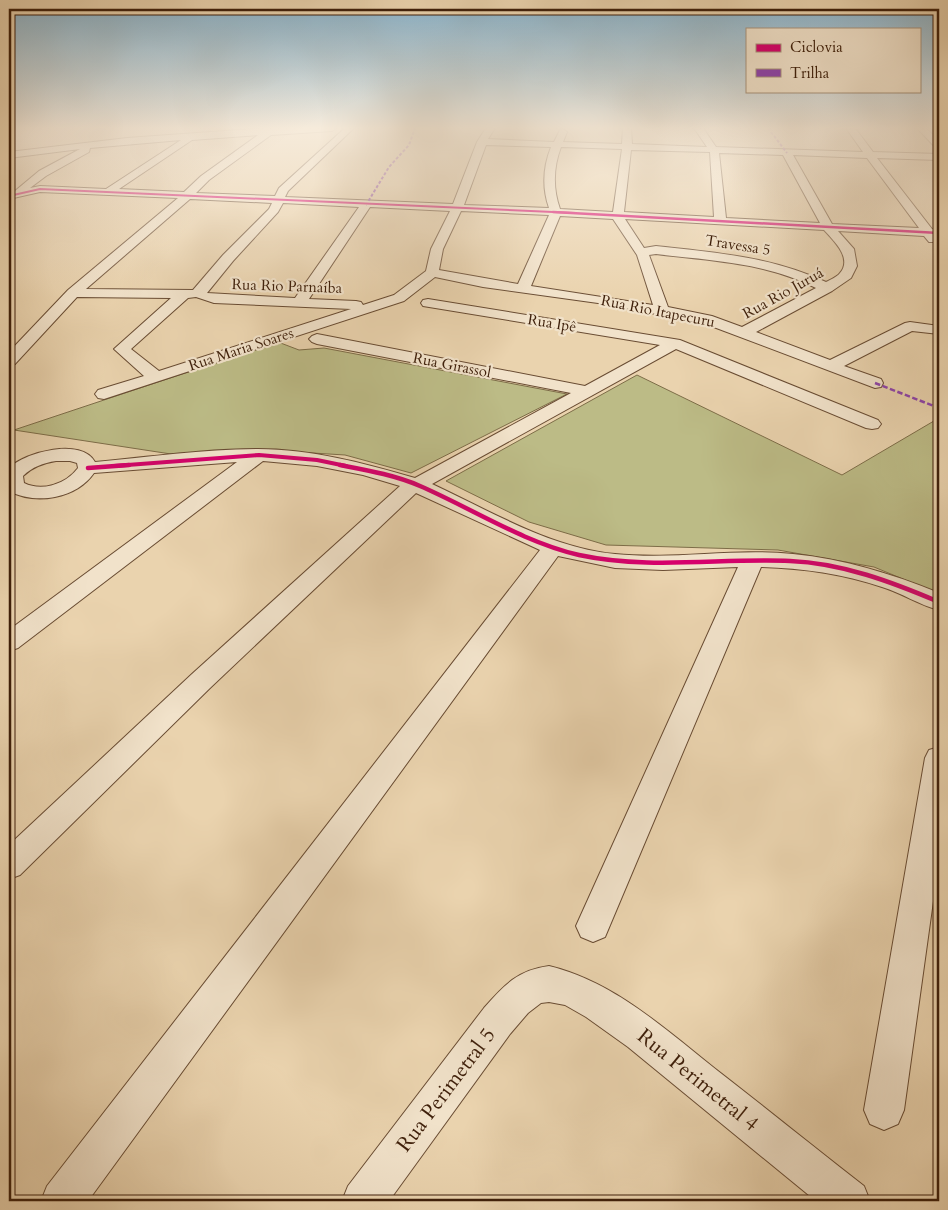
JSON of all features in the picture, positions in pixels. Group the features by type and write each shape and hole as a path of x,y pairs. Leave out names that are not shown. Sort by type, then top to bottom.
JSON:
{"street":[{"path":"12,195 26,184"},
{"path":"108,192 119,184"},
{"path":"9,361 73,293 176,207 198,184"},
{"path":"156,377 122,349 195,293 274,210 283,190 289,184"},
{"path":"432,273 436,248 457,208 466,184"},
{"path":"549,184 551,202 556,212"},
{"path":"622,184 618,217 640,252 662,311"},
{"path":"718,184 720,222"},
{"name":"Rua Rio Juruá","path":"743,333 827,288 846,275 850,266 848,249 828,227 804,184"},
{"path":"891,184 926,232 939,245"},
{"path":"12,195 40,189 556,212 618,217 939,233"},
{"path":"299,303 317,273 342,241 366,205"},
{"path":"523,288 556,212"},
{"name":"Travessa 5","path":"640,252 656,250 758,262 796,273 827,288"},
{"name":"Rua Rio Itapecuru","path":"432,273 707,319 875,383"},
{"name":"Rua Maria Soares","path":"104,394 399,298 432,273"},
{"name":"Rua Rio Parnaíba","path":"73,293 195,293 214,299 379,305"},
{"name":"Rua Ipê","path":"428,303 675,343 872,424"},
{"path":"831,366 910,326 939,330"},
{"name":"Rua Girassol","path":"317,339 587,391"},
{"path":"9,865 216,668 409,489 675,343"},
{"path":"65,454 73,455 85,460 88,468 84,475 66,487 40,493 13,482 37,459 65,454"},
{"path":"9,642 259,456"},
{"path":"88,468 208,458 259,456 318,460 367,470 418,485 553,548 615,561 663,563 753,560 793,561 842,569 891,582 939,602"},
{"path":"62,1201 553,548"},
{"path":"593,926 753,560"},
{"path":"884,1110 939,758"},
{"name":"Rua Perimetral 4","path":"534,986 549,984 570,989 598,1004 641,1034 849,1201"},
{"name":"Rua Perimetral 5","path":"363,1201 497,1021 515,1000 534,986"}],"shaded area":[{"path":"278,342 299,350 324,348 567,394 411,473 345,455 264,450 171,454 14,430"},
{"path":"637,375 842,475 939,418 939,594 874,567 778,550 606,545 529,522 446,481"}],"marked path":[{"path":"366,205 379,184"},
{"path":"875,383 939,408"}],"cycle path":[{"path":"9,196 40,189 556,212 939,233"},
{"path":"88,468 259,455 317,460 367,470 418,485 553,548 581,555 615,561 663,563 753,560 793,561 842,569 891,582 939,602"}]}
